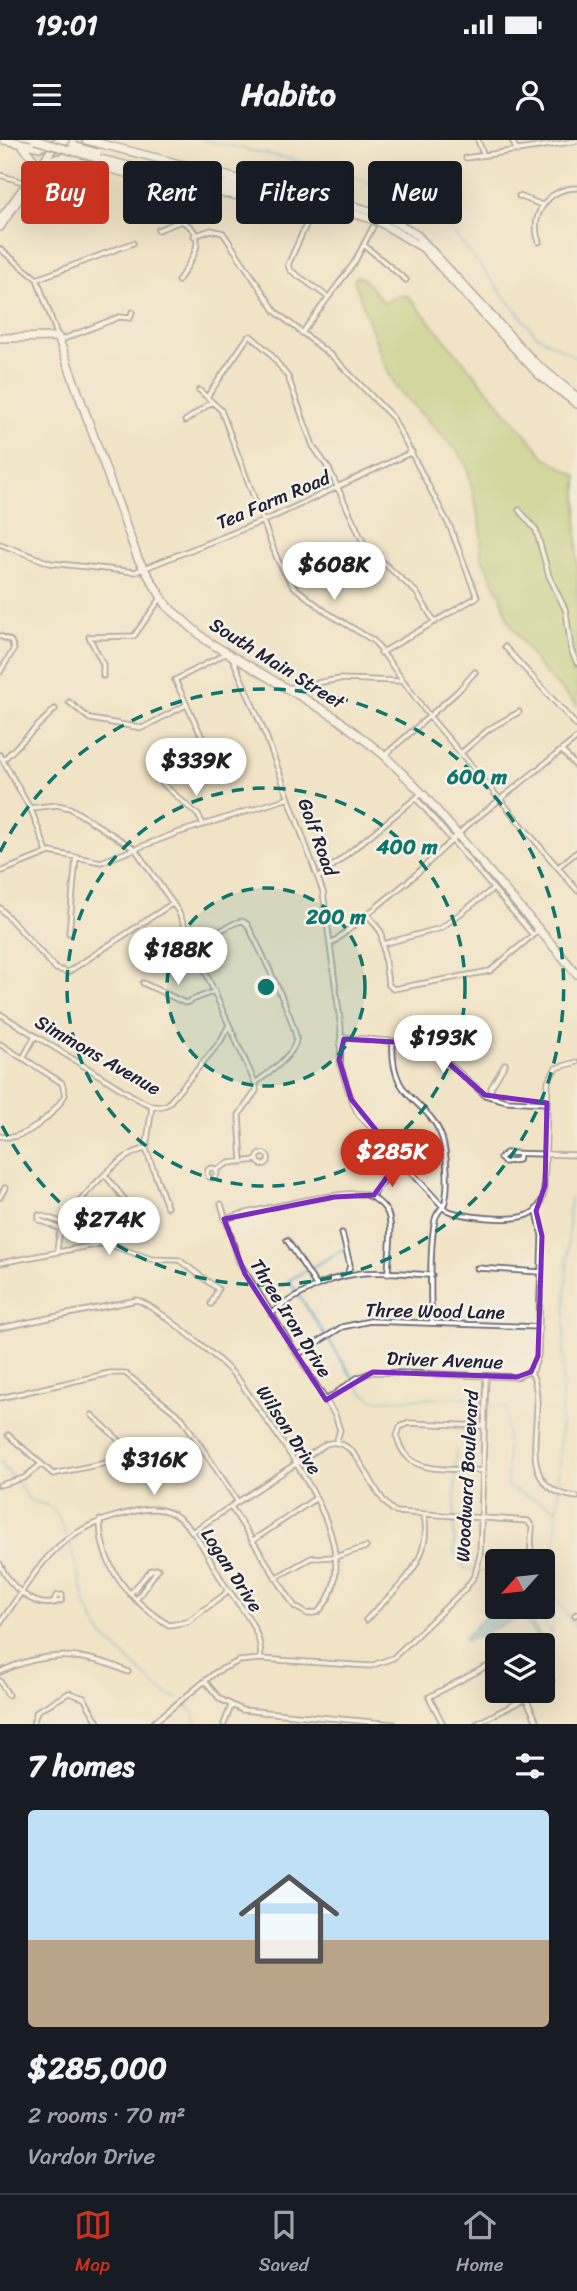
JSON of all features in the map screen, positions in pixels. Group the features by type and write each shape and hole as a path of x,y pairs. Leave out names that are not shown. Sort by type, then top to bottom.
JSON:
{"main road":[{"path":"4,140 40,147 65,140"},
{"path":"34,140 192,177 236,184"},
{"path":"86,140 236,179"},
{"path":"56,141 189,181 236,190"},
{"path":"56,141 61,154 66,157 194,189 236,195"},
{"path":"45,161 56,141"},
{"path":"21,145 31,154 32,161"},
{"path":"45,161 66,157"},
{"path":"0,220 21,189"},
{"path":"0,227 21,195"},
{"path":"354,208 381,214 425,246 533,361 577,397"},
{"path":"354,214 378,220 425,246 538,374 577,404"},
{"path":"0,338 59,339"},
{"name":"South Main Street","path":"59,339 142,569 161,598 200,636 350,727 384,755 536,933 577,974"}],"street":[{"path":"478,140 483,155"},
{"path":"512,140 517,150"},
{"path":"542,140 542,147"},
{"path":"466,158 575,141"},
{"path":"0,175 21,182"},
{"path":"540,242 536,226 542,205 556,193 577,188"},
{"path":"519,196 542,205"},
{"path":"158,230 181,222 188,225 194,236 196,255 178,281"},
{"path":"306,224 288,265 293,272 328,298"},
{"path":"302,333 364,245 373,227"},
{"path":"194,236 211,230 223,233 276,312 333,357 393,418 450,527 477,597 382,653"},
{"path":"37,279 133,243"},
{"path":"364,245 406,279"},
{"path":"0,250 37,279 59,339 119,317 130,318 132,312"},
{"path":"207,397 246,339 251,336 272,356 288,377 313,446 338,487 365,546 416,592 435,622"},
{"path":"199,390 221,410 278,561 293,586 326,612 367,635 400,681 577,890"},
{"path":"185,421 212,402"},
{"name":"Tea Farm Road","path":"0,544 50,563 130,573 264,521 412,452"},
{"path":"519,510 536,530 552,585 566,611 571,650 577,663"},
{"path":"103,676 103,664 89,638 134,636 161,598"},
{"path":"0,636 12,641 14,649 6,668 0,672"},
{"path":"505,647 577,726"},
{"path":"202,737 175,686 175,679 230,654"},
{"name":"Golf Road","path":"230,654 289,798 327,911 341,1037 341,1070 358,1114 443,1208"},
{"path":"384,755 475,672"},
{"path":"287,688 341,679 400,681"},
{"path":"69,702 90,719 142,728 186,705"},
{"path":"3,760 9,758 55,709"},
{"path":"461,753 489,729 519,712"},
{"path":"331,944 577,738"},
{"path":"562,751 577,767"},
{"path":"0,755 30,808 47,852"},
{"path":"163,784 198,815 203,824"},
{"path":"318,878 419,796"},
{"path":"0,872 47,852 101,862 203,824 289,798"},
{"path":"30,808 57,805 70,808 135,849 173,903 194,944 256,1086"},
{"path":"368,915 380,929 388,984 393,989 490,971 536,933 493,889 455,839"},
{"path":"558,867 577,852"},
{"path":"69,933 76,858"},
{"path":"383,944 444,927 493,889"},
{"path":"0,908 56,969 68,972 173,903"},
{"path":"194,944 240,921 247,924 296,1033 292,1049 256,1086 239,1115 242,1162"},
{"path":"143,983 185,1003 215,991"},
{"name":"Simmons Avenue","path":"0,1014 152,1106 168,1104 220,1042 229,1025"},
{"path":"440,1052 463,1030"},
{"path":"23,1058 35,1036"},
{"path":"341,1037 423,1043 440,1052 473,1088 491,1097 507,1101 547,1103"},
{"path":"393,1041 395,1068 401,1086 435,1125 442,1139 446,1189 443,1208 435,1220 432,1322"},
{"path":"0,1044 61,1083 65,1095 23,1135 11,1138 0,1136"},
{"path":"443,1208 467,1216 506,1217 524,1216 536,1210 544,1194 547,1103 551,1073 560,1066 577,1062"},
{"path":"491,1097 491,1088 505,1065"},
{"path":"152,1106 146,1149 167,1207"},
{"path":"57,1252 64,1223 105,1175 127,1155 146,1149"},
{"path":"519,1155 518,1160 512,1163 504,1162 500,1158 506,1153 577,1156"},
{"path":"216,1170 229,1163 258,1160"},
{"path":"371,1196 387,1177 405,1166"},
{"path":"105,1175 122,1194 127,1214"},
{"path":"0,1197 5,1188"},
{"path":"224,1219 348,1195 371,1196 388,1216 388,1274"},
{"name":"Three Iron Drive","path":"221,1204 239,1262 326,1400 339,1426 336,1443"},
{"name":"Driver Avenue","path":"326,1400 357,1378 373,1372 517,1377 531,1371 538,1361 541,1272 542,1236 536,1210"},
{"path":"61,1229 41,1221 39,1215 64,1223"},
{"path":"342,1233 350,1265 348,1273"},
{"path":"287,1240 316,1285"},
{"path":"0,1263 102,1243 151,1259 179,1259 218,1289 211,1304"},
{"path":"477,1268 541,1272"},
{"path":"271,1315 316,1285 348,1273 433,1275"},
{"name":"Wilson Drive","path":"0,1328 122,1301 142,1302 238,1378 316,1498 330,1525 335,1557 332,1591 322,1608 312,1614 297,1609 231,1507"},
{"name":"Three Wood Lane","path":"297,1356 331,1333 351,1325 380,1321 539,1326"},
{"path":"531,1371 536,1383 534,1452 539,1473 555,1491 577,1497"},
{"path":"0,1398 110,1373 125,1373 186,1421 238,1502"},
{"name":"Woodward Boulevard","path":"152,1724 231,1663 260,1658 365,1666 397,1656 470,1584 479,1560 486,1376"},
{"path":"92,1415 123,1444 130,1458"},
{"path":"482,1471 421,1466 406,1454 397,1436 400,1427 409,1423 484,1426"},
{"path":"8,1435 50,1473 60,1474 130,1458 145,1460"},
{"path":"192,1532 326,1444 336,1443 347,1446 358,1458 385,1504 401,1514 530,1522 530,1549"},
{"path":"0,1485 24,1478 40,1465"},
{"path":"252,1541 316,1498"},
{"name":"Logan Drive","path":"0,1623 58,1545 100,1520 158,1509 177,1517 192,1532 258,1637 260,1658"},
{"path":"366,1620 418,1565 424,1545 424,1515"},
{"path":"100,1520 108,1560 130,1594 163,1622 178,1626 209,1607 228,1589"},
{"path":"275,1578 311,1558 335,1557 366,1547"},
{"path":"0,1564 7,1578 22,1592 34,1600 53,1603"},
{"path":"130,1594 151,1570 158,1569 158,1573 136,1600"},
{"path":"0,1672 40,1657 67,1656 96,1659 128,1672"},
{"path":"443,1724 429,1697 485,1667"},
{"path":"0,1681 8,1695"},
{"path":"205,1681 216,1695 231,1706 250,1712 362,1719 394,1724"},
{"path":"33,1724 37,1711 69,1693 83,1698 99,1724"},
{"path":"476,1724 518,1703"},
{"path":"528,1703 538,1724"},
{"path":"224,1724 231,1706"}],"highlighted area":[{"path":"344,1039 427,1044 485,1095 547,1103 545,1186 536,1211 542,1236 538,1356 531,1372 517,1377 373,1372 326,1400 245,1274 224,1219 334,1197 374,1195 387,1177 405,1166 351,1099 339,1060"}],"green space":[{"path":"357,276 363,278 384,303 400,295 408,296 545,457 577,476 577,706 541,669 508,620 501,596 481,556 481,528 467,467 459,453 397,389 383,361 354,280"}],"water":[{"path":"485,1616 485,1619 517,1619 466,1641 464,1638"},
{"path":"523,1619 530,1619 538,1633 534,1633"}],"waterway":[{"path":"203,140 335,171 400,195 428,211 452,231 536,335 577,358"},
{"path":"555,1562 570,1198"},
{"path":"348,1247 289,1280 363,1393 374,1400 479,1397 489,1405 507,1407 507,1487 557,1509"},
{"path":"456,1451 454,1551 464,1568 485,1572"},
{"path":"0,1462 14,1479"},
{"path":"18,1483 30,1501 54,1510 66,1535"},
{"path":"69,1540 87,1607 101,1634 159,1689 171,1697 179,1698"},
{"path":"555,1596 577,1630"},
{"path":"542,1619 552,1635 553,1619"},
{"path":"184,1703 194,1713 195,1724"}]}
